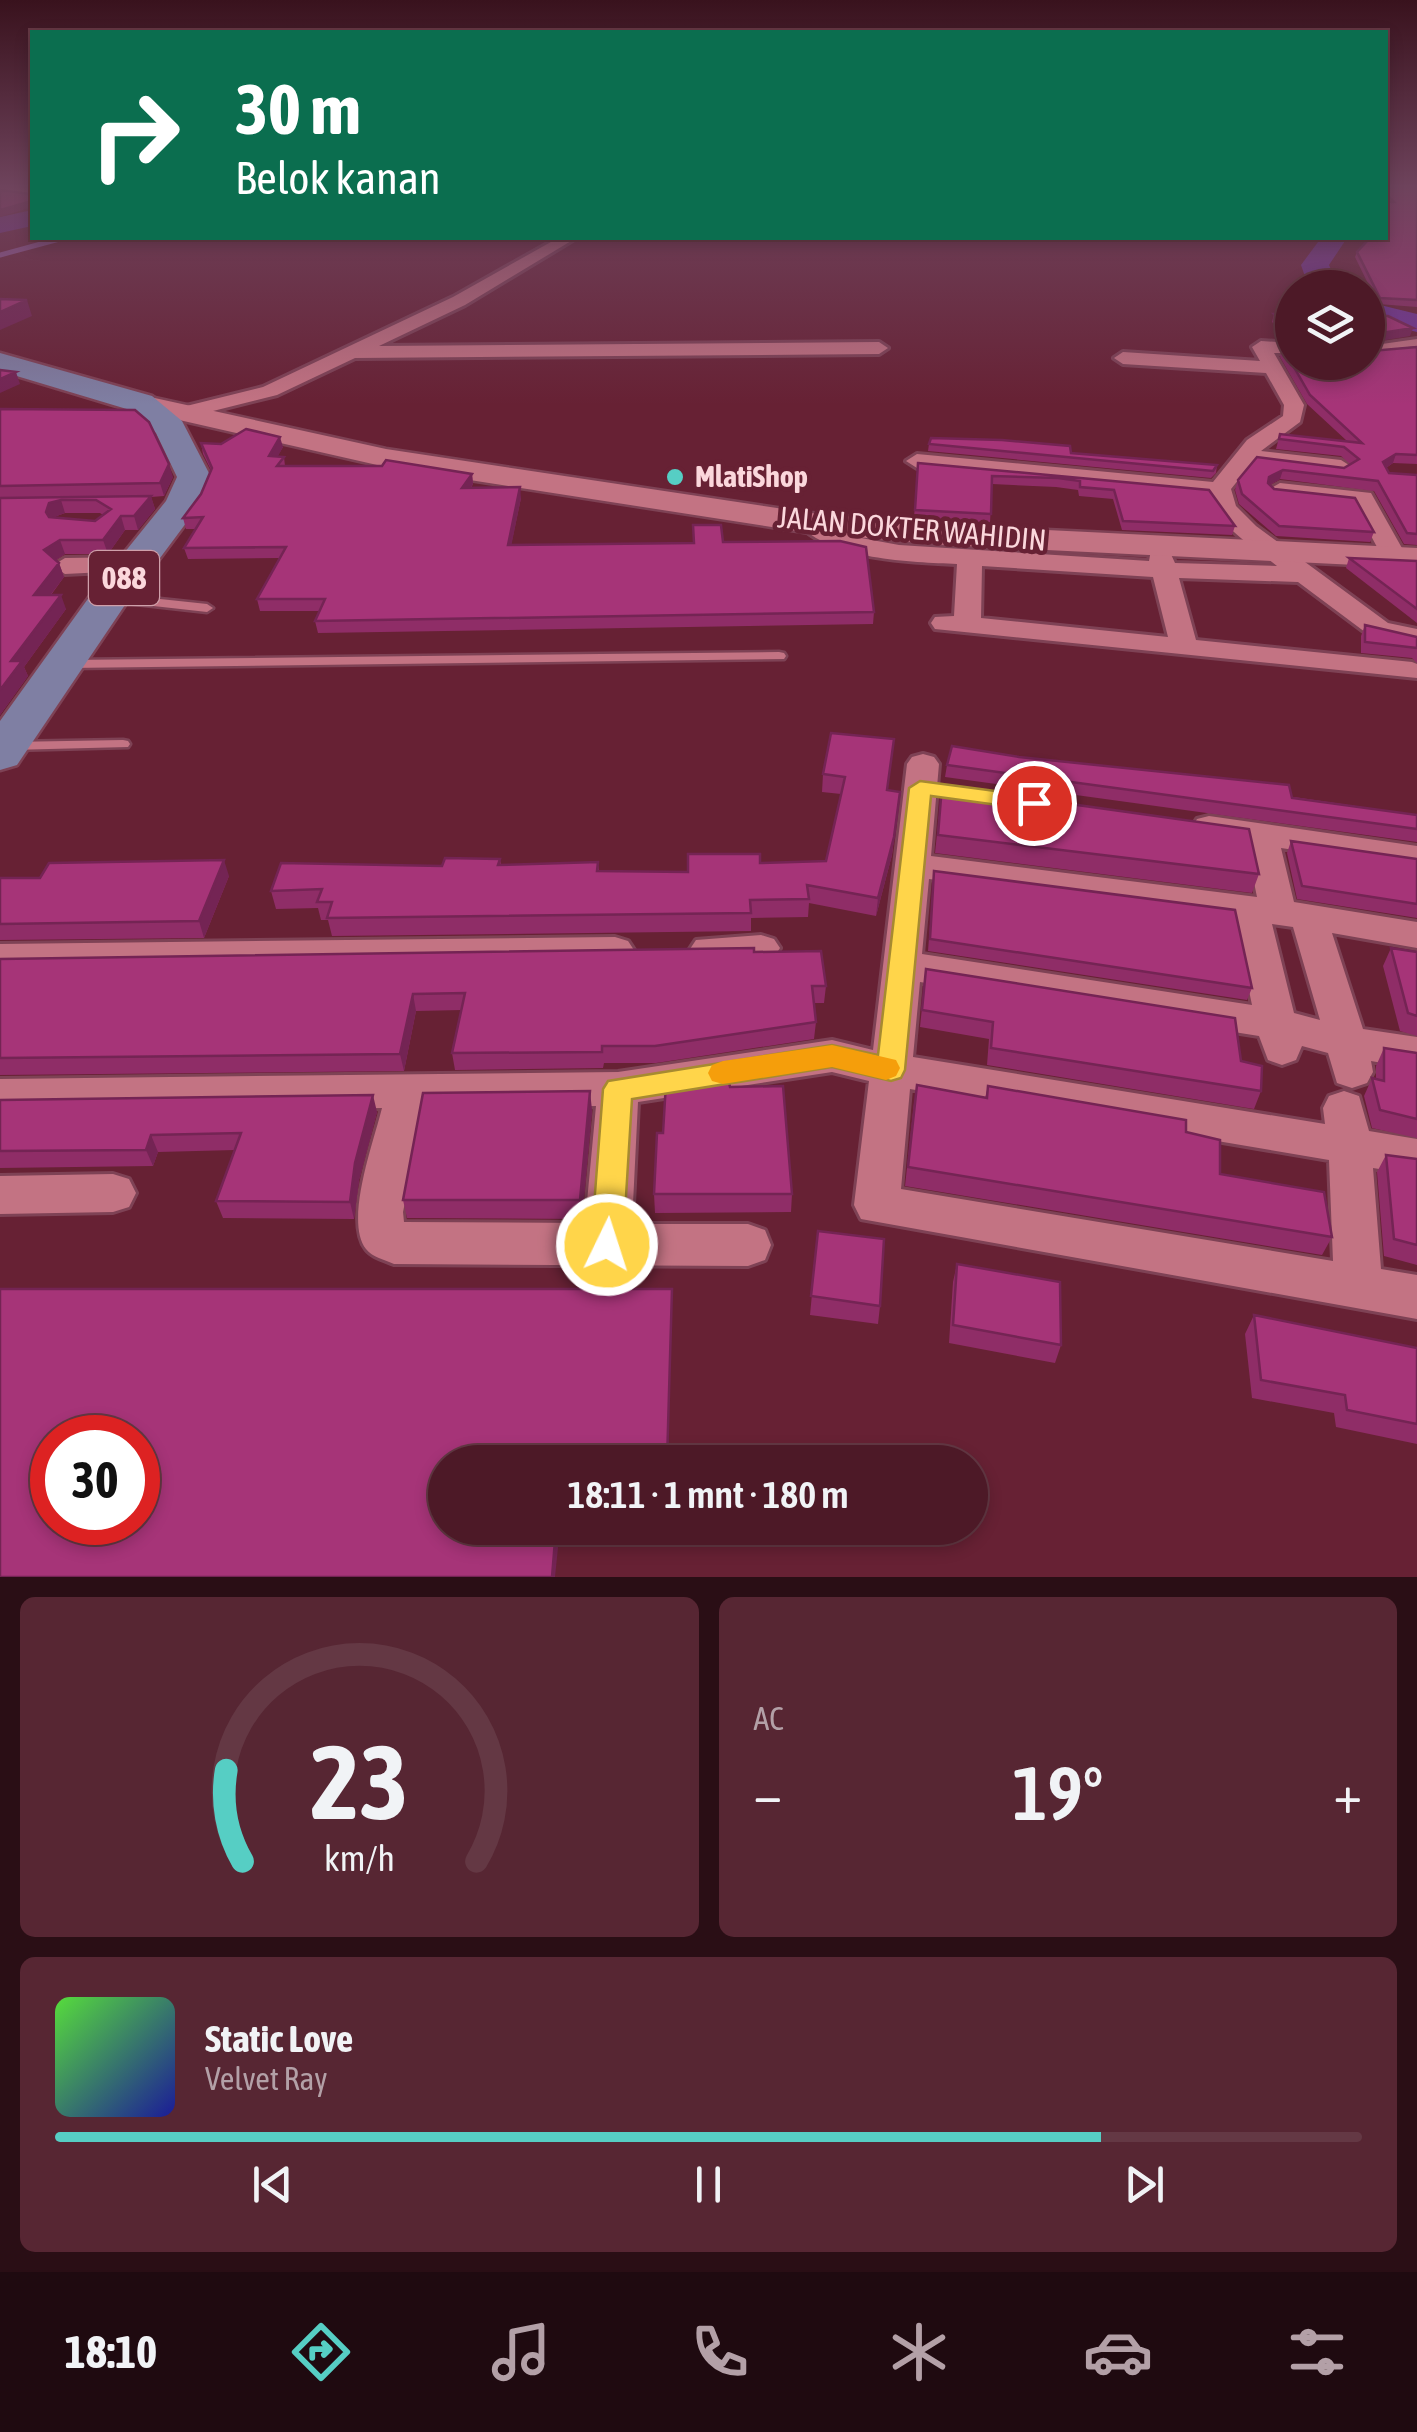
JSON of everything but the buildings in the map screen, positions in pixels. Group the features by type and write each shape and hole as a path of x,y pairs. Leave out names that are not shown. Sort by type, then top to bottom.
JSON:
{"main road":[{"path":"2,364 159,411"},
{"name":"088","path":"5,742 194,477 159,411"},
{"name":"JALAN DOKTER WAHIDIN","path":"159,411 386,458 810,523 1162,559 1280,552 1405,557"}],"street":[{"path":"159,411 270,391 459,301 532,259"},
{"path":"1385,352 1417,345"},
{"path":"354,352 879,348"},
{"path":"1219,488 1244,456 1293,418 1294,405 1261,348 1275,348"},
{"path":"1385,357 1417,361"},
{"path":"1122,358 1272,368"},
{"path":"1244,456 1341,467"},
{"path":"917,461 1219,488"},
{"path":"1219,488 1225,508 1236,520 1379,629 1417,637"},
{"path":"1280,490 1363,498 1405,557"},
{"path":"810,523 848,544 970,557 1162,559 1308,574"},
{"path":"970,557 956,624 1412,671"},
{"path":"1162,559 1184,647"},
{"path":"65,566 134,565"},
{"path":"934,782 912,865 877,1205 1417,1296"},
{"path":"1186,824 1417,857"},
{"path":"1261,834 1279,912 1348,1092 1358,1286"},
{"path":"912,865 1279,912 1417,936"},
{"path":"1279,912 1279,1036"},
{"path":"0,958 762,948"},
{"path":"902,965 1279,1036 1348,1092 1417,1157"},
{"path":"0,1096 618,1089 832,1056 891,1070 1348,1092 1417,1054"},
{"path":"607,1245 618,1089"},
{"path":"407,1091 380,1212 383,1236 394,1243 748,1244"},
{"path":"0,1195 113,1192"}],"lane":[{"path":"109,598 207,608"},
{"path":"64,664 779,656"},
{"path":"5,742 123,744"}],"waterway":[{"path":"1317,270 1315,265 1320,259"},
{"path":"1385,315 1417,323"}],"slow traffic":[{"path":"723,1073 832,1056 886,1068"}],"place":[{"name":"MlatiShop","path":"675,477"}],"route":[{"path":"607,1245 618,1089 832,1056 891,1070 920,788 1034,803"}]}
